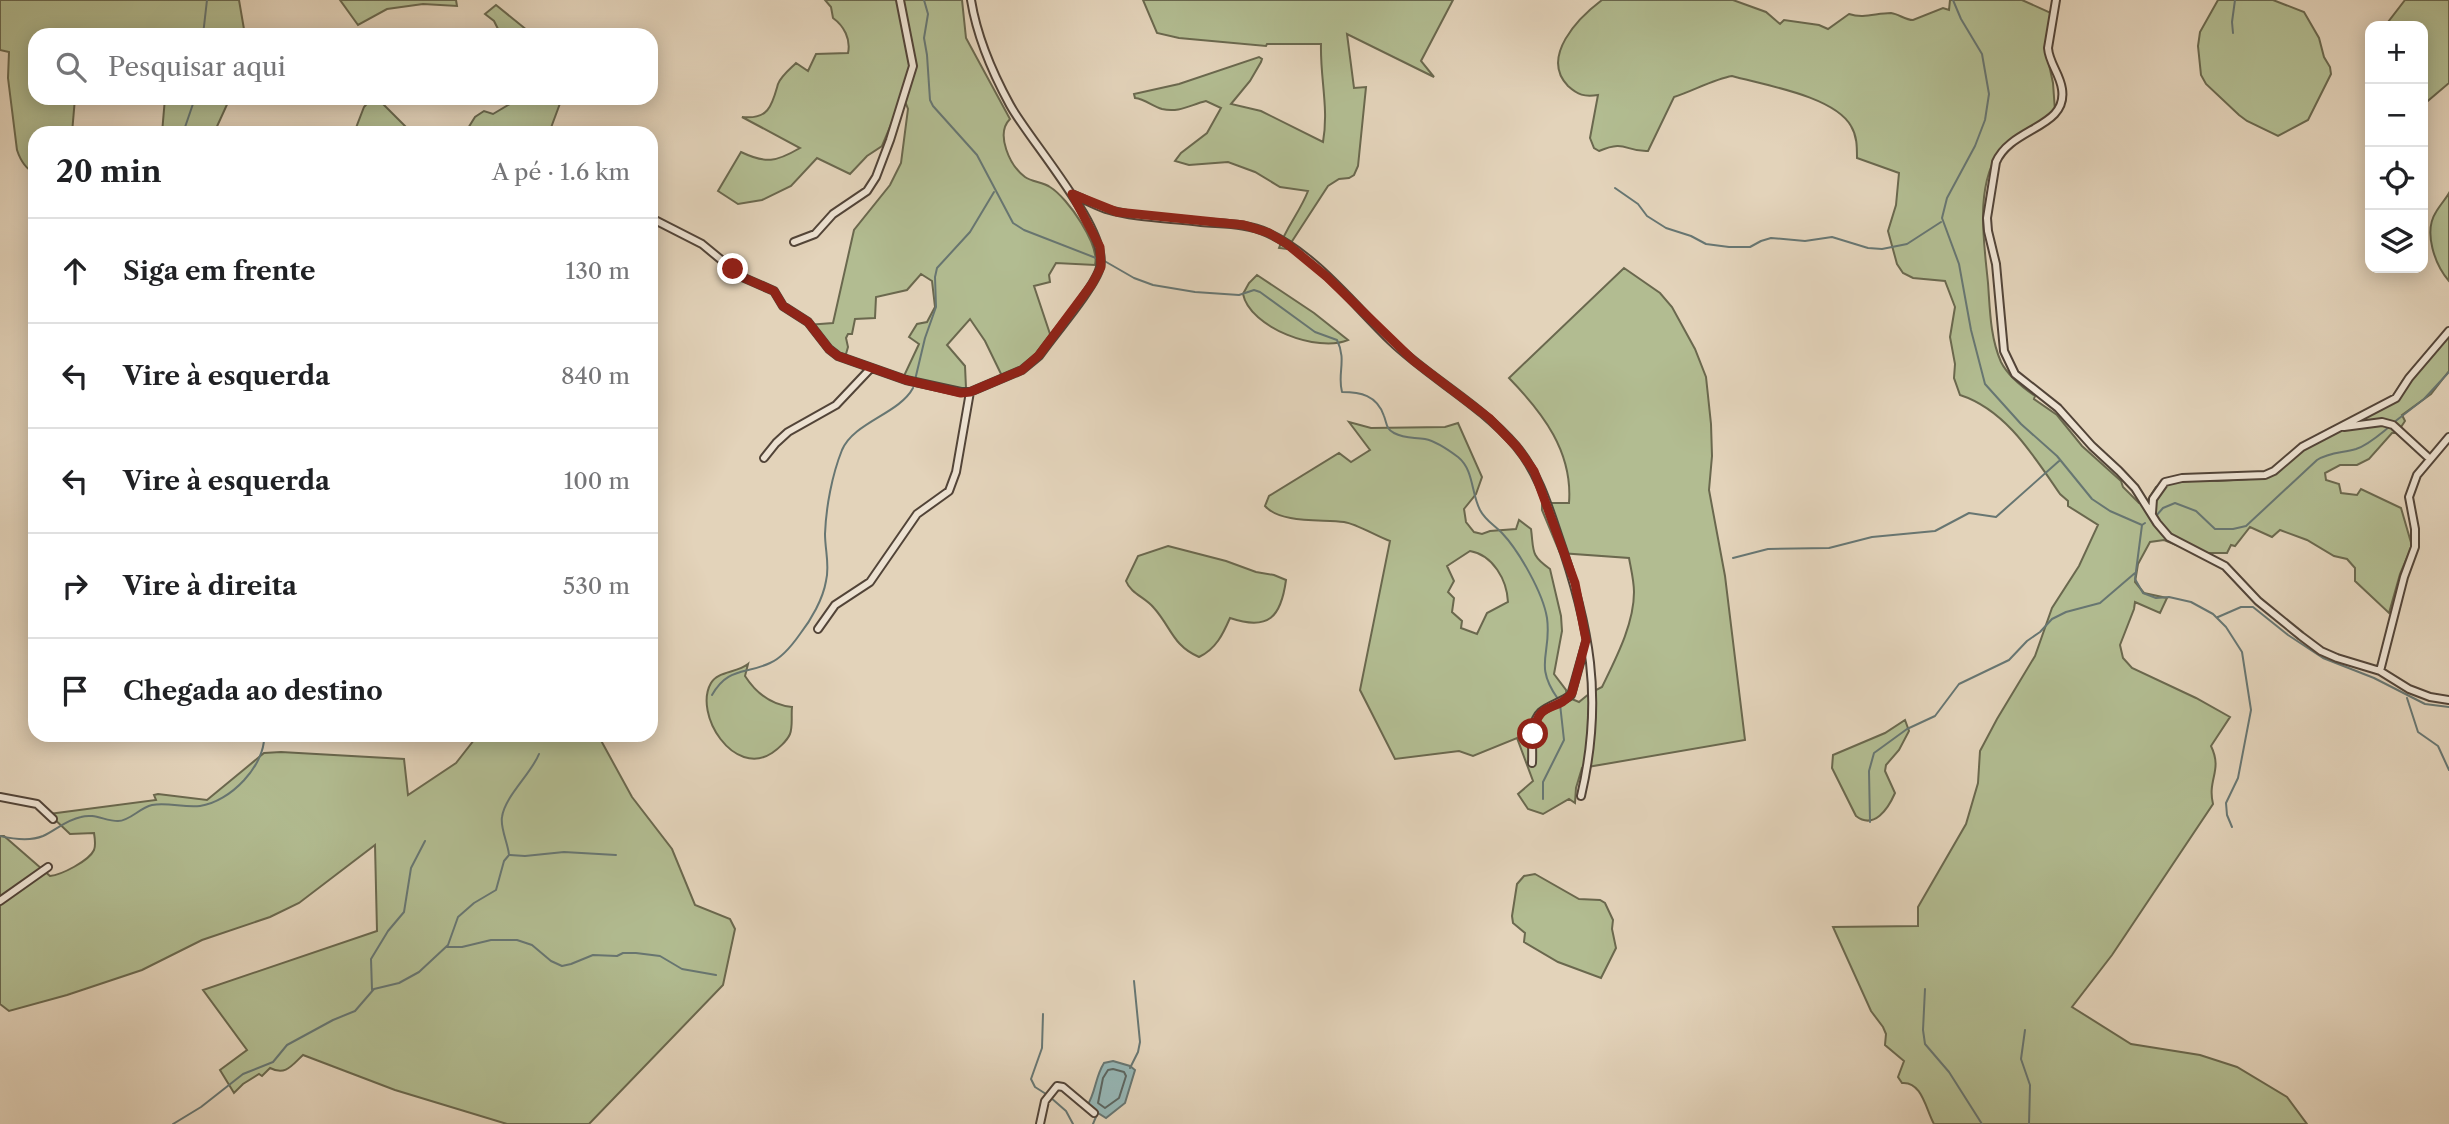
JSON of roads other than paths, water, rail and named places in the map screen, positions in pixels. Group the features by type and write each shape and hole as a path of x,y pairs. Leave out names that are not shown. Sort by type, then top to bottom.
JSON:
{"street":[{"path":"794,242 815,234 834,214 867,191 876,177 913,66 900,0"},
{"path":"658,222 702,244 742,277 774,291 783,306 808,322 829,349 848,360 954,392 970,392 1029,365 1092,284 1101,263 1101,252 1072,194 1028,134 999,84 980,40 971,0"},
{"path":"2056,0 2048,56 2063,90 2062,102 2052,119 2019,135 2000,154 1996,162 1987,218 1996,264 2004,351 2015,374 2066,415 2135,488 2169,537 2225,566 2258,601 2321,650 2379,671 2409,689 2430,697 2449,700"},
{"path":"1072,194 1117,212 1257,228 1287,244 1327,277 1414,361 1481,411 1517,447 1534,471 1541,487 1575,583 1586,640 1593,701 1592,744 1581,796"},
{"path":"2152,513 2153,499 2165,482 2182,478 2265,475 2274,471 2302,447 2396,398 2409,377 2449,331"},
{"path":"765,458 788,432 836,405 871,368"},
{"path":"818,629 835,605 870,582 917,514 949,491 956,472 970,392"},
{"path":"2338,428 2386,422 2430,459"},
{"path":"2379,671 2404,577 2415,547 2415,529 2409,497 2414,481 2449,437"},
{"path":"1532,763 1535,721 1542,711 1571,695 1586,640"},
{"path":"0,797 37,804 53,819"},
{"path":"0,901 48,867"},
{"path":"1041,1124 1044,1103 1057,1086 1063,1087 1094,1113"}],"water":[{"path":"1113,1061 1135,1070 1125,1103 1106,1118 1087,1106 1104,1063"}],"waterway":[{"path":"204,28 207,0"},
{"path":"924,0 928,14 924,38 930,100 933,106 977,155 1013,223 1024,230 1096,258"},
{"path":"1953,0 1982,54 1989,94 1985,120 1975,146 1947,198 1942,218 1959,264 1971,330 1985,384 2021,424 2057,456 2092,499 2110,511 2142,525 2145,523"},
{"path":"2233,33 2235,0"},
{"path":"185,126 193,105"},
{"path":"1615,188 1638,204 1647,216 1666,228 1706,244 1729,247 1750,247 1771,238 1805,241 1832,237 1868,248 1882,249 1907,244 1941,222"},
{"path":"915,380 936,307 937,268 970,232 994,192"},
{"path":"1101,259 1134,278 1153,285 1195,292 1239,295 1254,290 1260,292 1315,332 1337,340 1342,360 1342,392 1361,394 1372,399 1381,409 1391,431 1438,444 1458,457 1467,468 1480,510 1516,550 1541,597 1548,630 1546,677 1558,699"},
{"path":"2393,423 2424,399 2449,372"},
{"path":"712,695 718,686 731,676 761,667 779,658 808,622 826,581 827,513 832,480 842,450 856,432 898,405 913,388"},
{"path":"2155,517 2163,508 2175,503 2196,511 2215,529 2246,526 2317,460 2360,447 2389,427"},
{"path":"1733,558 1768,549 1829,548 1872,537 1935,531 1969,513 1996,517 2059,461"},
{"path":"2142,525 2135,579 2143,593 2156,598 2169,597 2191,602 2213,614 2226,627 2242,652 2251,710 2238,778 2226,803 2232,827"},
{"path":"1870,822 1869,771 1874,753 1907,729 1935,716 1959,684 2009,660 2052,619 2066,612 2100,603 2135,573"},
{"path":"2218,617 2241,607 2253,607 2323,658 2374,678 2425,704 2449,707"},
{"path":"2407,698 2418,732 2438,746 2449,770"},
{"path":"1543,799 1543,782 1564,740 1560,704"},
{"path":"0,836 33,839 71,820 86,816 118,821 152,805 200,806 211,803 234,790 253,770 263,742"},
{"path":"173,1124 201,1107 243,1074 273,1062 287,1045 355,1011 374,989 399,983 419,972 448,945 458,917 474,903 496,890 504,861 509,855 502,826 504,809 539,754"},
{"path":"372,990 371,959 388,931 404,912 411,868 425,841"},
{"path":"510,855 564,852 616,855"},
{"path":"447,947 462,947 491,940 517,940 532,945 551,961 562,966 593,955 617,956 636,953 660,956 682,969 716,975"},
{"path":"1130,1068 1140,1042 1134,981"},
{"path":"1925,989 1925,1044 1949,1072 1982,1124"},
{"path":"1043,1014 1042,1048 1031,1079 1035,1087 1046,1094"},
{"path":"2025,1030 2021,1059 2030,1085 2029,1124"},
{"path":"1050,1097 1066,1111 1073,1124"},
{"path":"1093,1124 1098,1112"}]}
